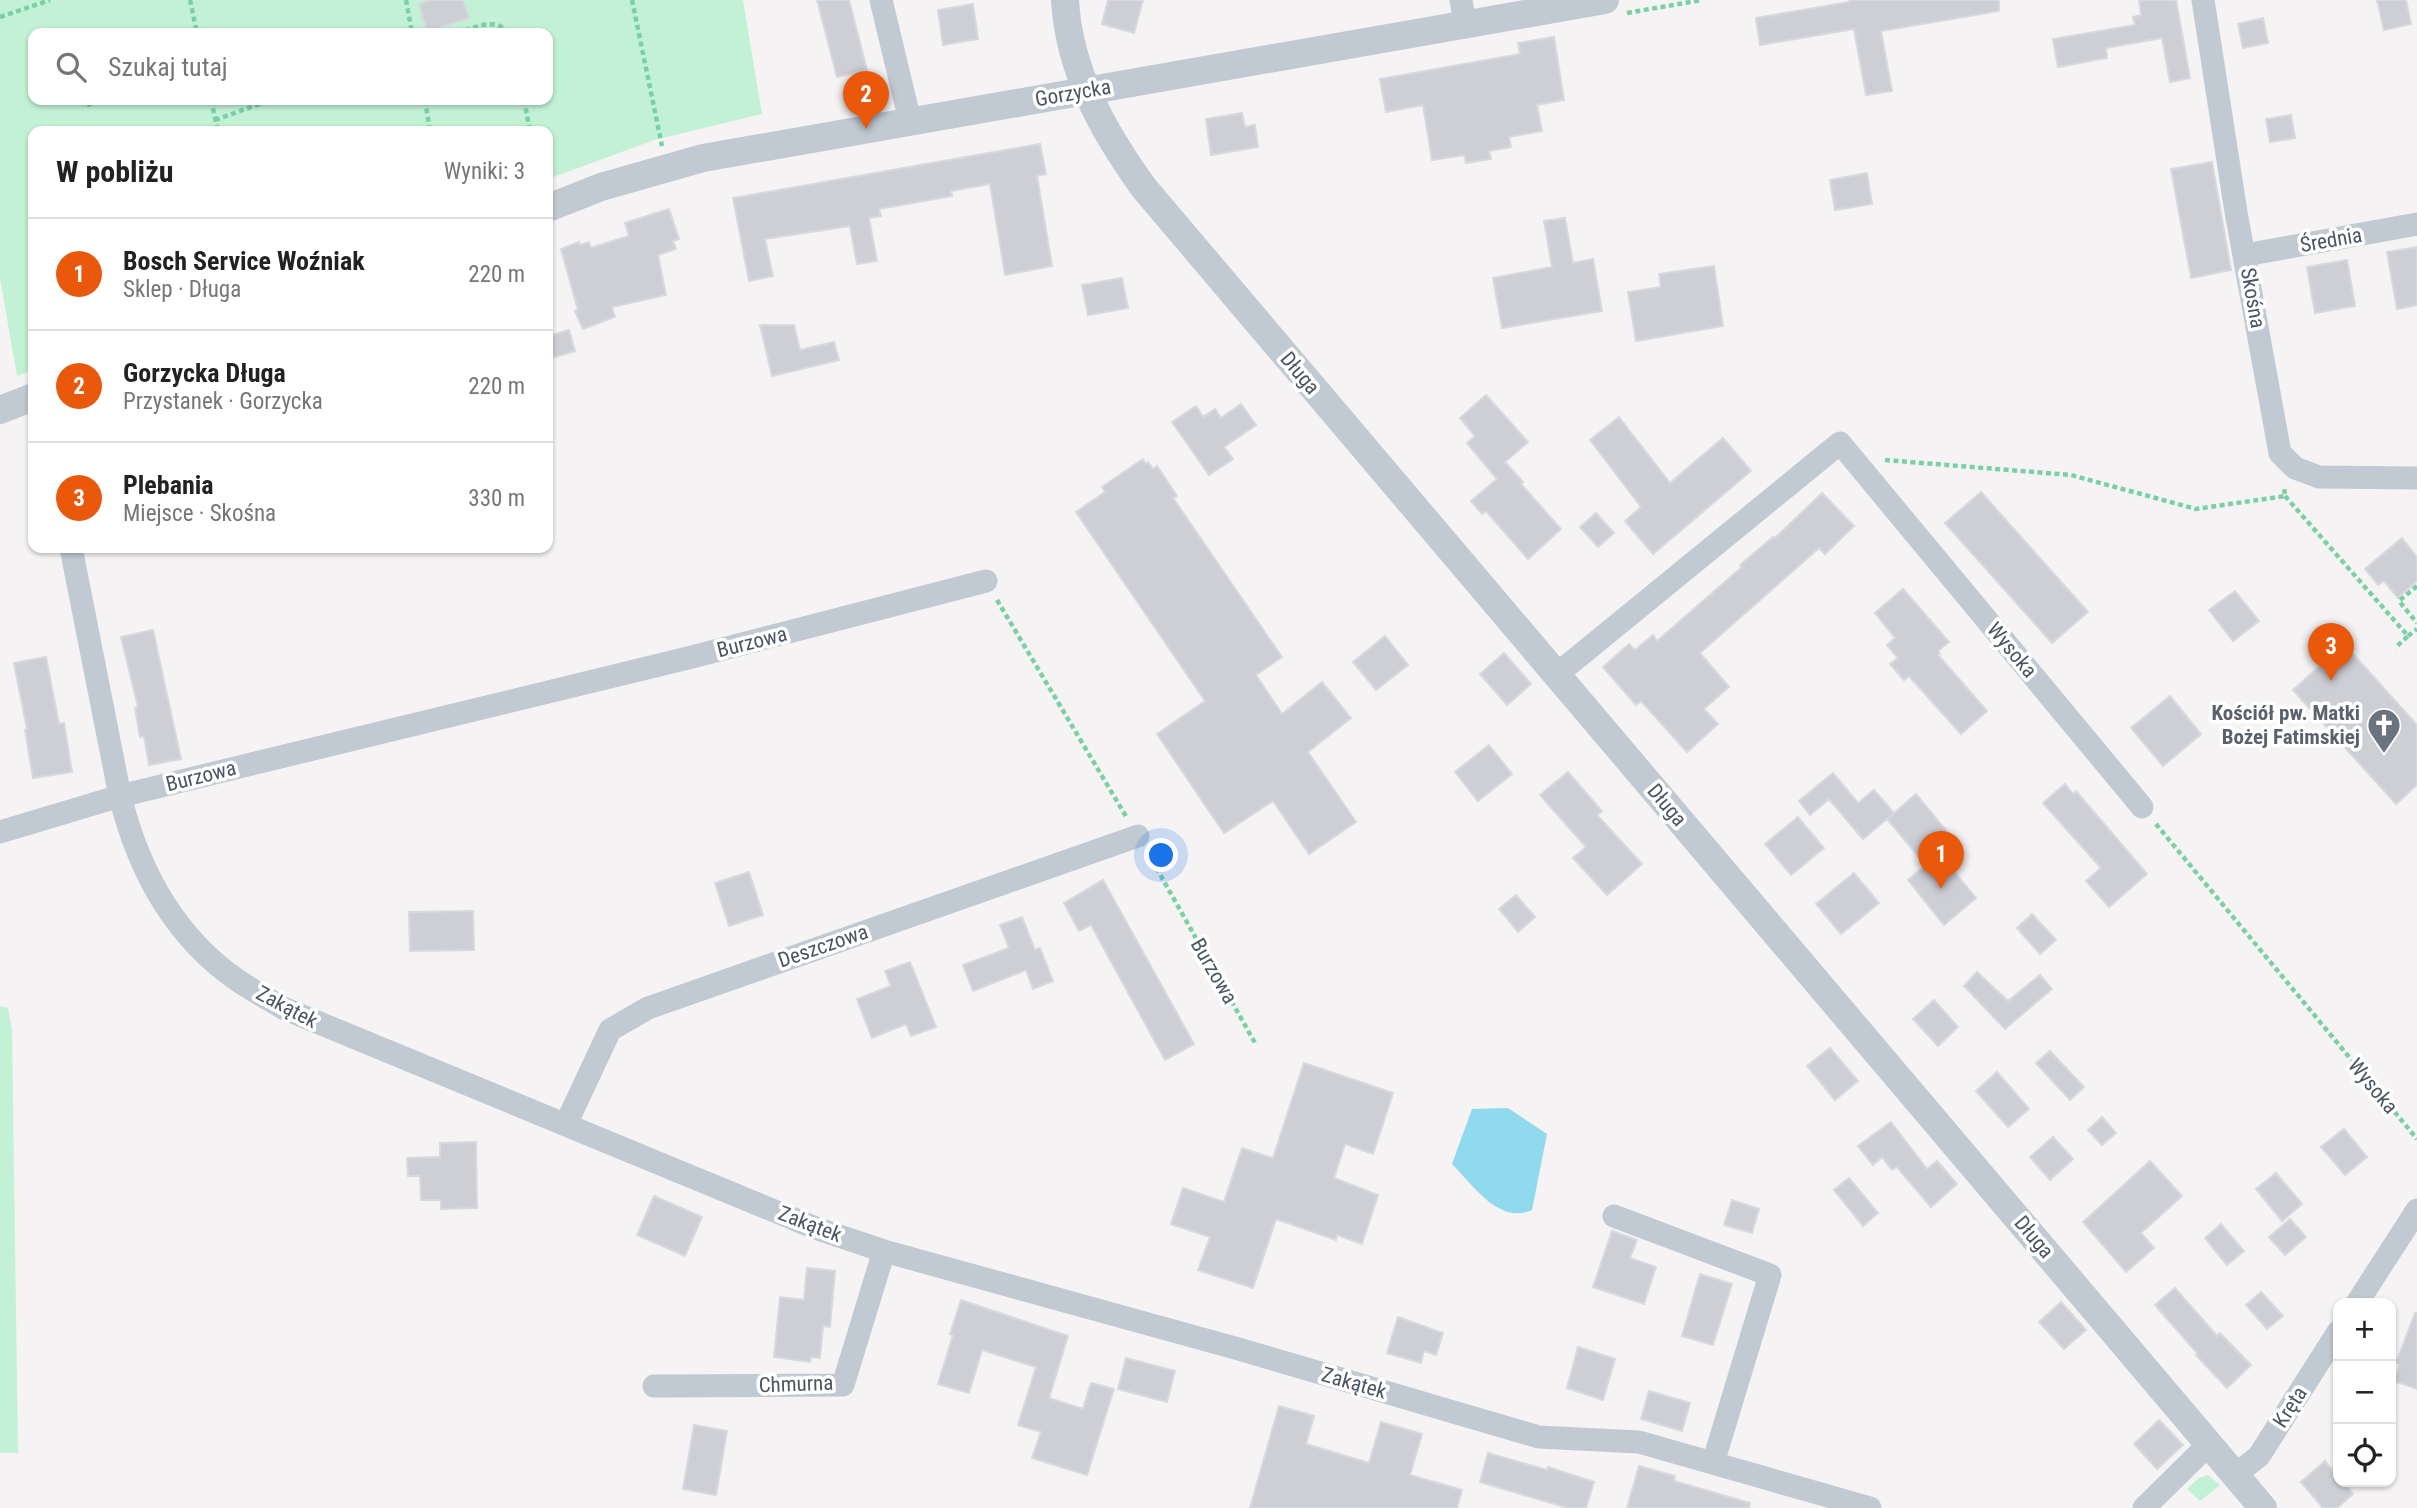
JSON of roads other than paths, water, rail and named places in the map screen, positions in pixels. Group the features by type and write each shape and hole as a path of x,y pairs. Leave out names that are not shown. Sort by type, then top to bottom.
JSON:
{"street":[{"path":"881,0 910,121"},
{"name":"Długa","path":"1065,0 1069,32 1086,91 1107,132 1144,188 2263,1508"},
{"name":"Gorzycka","path":"553,206 601,187 703,158 1086,91 1463,12 1605,0"},
{"name":"Skośna","path":"2203,0 2236,212 2280,453 2295,468 2319,477 2417,478"},
{"name":"Średnia","path":"2245,256 2417,224"},
{"path":"0,410 28,399"},
{"name":"Wysoka","path":"1556,674 1840,443 2142,807"},
{"name":"Zakątek","path":"72,553 120,796 127,825 143,866 162,902 187,934 236,979 283,1009 818,1229 884,1251 1235,1348 1539,1437 1639,1442 1870,1508"},
{"name":"Burzowa","path":"0,832 120,796 688,658 986,582"},
{"name":"Deszczowa","path":"566,1124 610,1030 648,1008 1138,836"},
{"path":"2360,1298 2417,1210"},
{"path":"1614,1216 1770,1275 1713,1463"},
{"name":"Chmurna","path":"654,1386 842,1385 884,1251"},
{"name":"Kręta","path":"2235,1475 2259,1455 2333,1340"},
{"path":"2144,1508 2209,1444"}],"water":[{"path":"1508,1108 1547,1134 1532,1210 1520,1213 1498,1208 1478,1192 1452,1164 1472,1109"}],"place":[{"name":"Gorzycka Długa","path":"866,129"},
{"name":"Plebania","path":"2331,681"},
{"name":"Kościół pw. Matki Bożej Fatimskiej","path":"2384,755"},
{"name":"Bosch Service Woźniak","path":"1941,889"}]}
